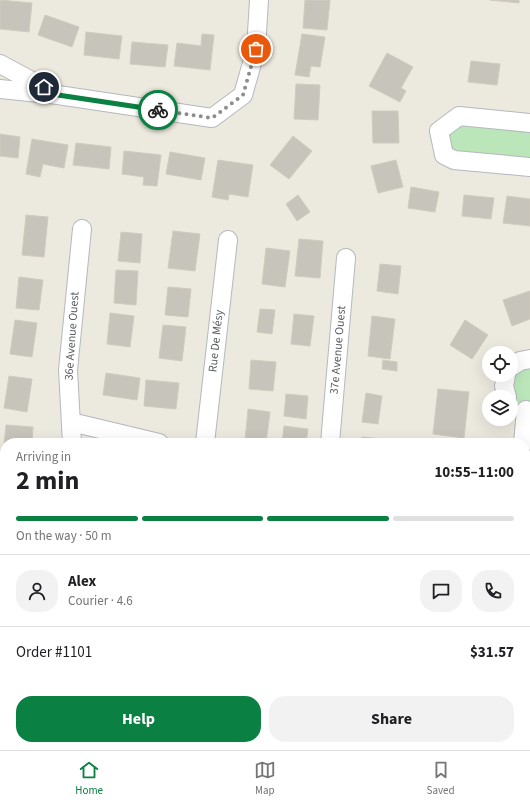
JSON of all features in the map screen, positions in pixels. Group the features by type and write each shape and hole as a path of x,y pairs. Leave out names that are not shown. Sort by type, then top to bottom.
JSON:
{"street":[{"path":"0,89 58,95 212,118 243,95 256,49 259,0"},
{"path":"0,64 58,95"},
{"path":"530,123 459,116 439,131 444,155 454,160 530,167"},
{"name":"36e Avenue Ouest","path":"72,438 68,370 82,228"},
{"name":"Rue De Mésy","path":"206,438 228,240"},
{"name":"37e Avenue Ouest","path":"330,438 346,258"},
{"path":"518,362 530,359"},
{"path":"522,408 523,438"},
{"path":"71,422 138,438"}],"green space":[{"path":"459,121 530,127 530,162 448,151 444,132"},
{"path":"530,363 530,406 518,402 518,390 511,390 509,382 518,382 518,372"}],"building":[{"path":"0,0 32,3 29,32 0,29"},
{"path":"305,0 330,0 327,30 303,28"},
{"path":"490,0 519,0 519,3"},
{"path":"45,15 79,27 72,47 38,35"},
{"path":"86,32 122,36 119,59 84,55"},
{"path":"202,34 214,35 210,70 174,66 177,43 201,46"},
{"path":"302,34 325,37 320,67 311,66 309,77 295,75"},
{"path":"132,42 168,45 165,67 130,64"},
{"path":"387,53 413,67 401,88 406,91 400,102 369,86"},
{"path":"471,61 500,64 497,85 468,82"},
{"path":"296,84 320,85 318,120 294,119"},
{"path":"372,111 398,111 399,143 373,143"},
{"path":"0,134 20,137 18,158 0,156"},
{"path":"293,136 312,151 289,179 270,165"},
{"path":"32,139 68,145 64,168 43,164 40,177 26,174"},
{"path":"76,143 111,147 109,169 73,165"},
{"path":"124,151 161,155 157,186 143,185 144,177 122,174"},
{"path":"170,152 205,158 201,180 166,174"},
{"path":"218,160 253,165 248,197 229,194 228,200 212,197"},
{"path":"396,160 403,187 378,193 371,166"},
{"path":"411,187 439,192 435,212 408,208"},
{"path":"298,195 310,212 297,221 286,204"},
{"path":"464,195 494,198 491,219 462,216"},
{"path":"507,196 530,199 530,226 503,223"},
{"path":"26,215 48,217 44,257 22,255"},
{"path":"173,231 200,234 195,271 168,268"},
{"path":"121,232 142,234 140,263 118,261"},
{"path":"299,239 323,241 320,278 295,276"},
{"path":"266,248 290,251 285,287 262,284"},
{"path":"380,264 401,266 398,294 377,291"},
{"path":"116,270 138,271 136,305 114,303"},
{"path":"19,277 43,280 39,310 16,308"},
{"path":"168,287 191,289 188,317 165,315"},
{"path":"530,291 530,319 512,326 503,300"},
{"path":"260,309 275,310 272,334 257,332"},
{"path":"110,313 134,316 130,347 107,344"},
{"path":"294,314 314,316 310,346 291,344"},
{"path":"372,316 395,319 390,359 368,356"},
{"path":"15,320 37,323 32,357 10,354"},
{"path":"465,320 488,335 472,359 450,345"},
{"path":"163,325 186,327 182,361 159,358"},
{"path":"251,360 276,362 273,391 249,389"},
{"path":"383,360 397,362 397,371 382,369"},
{"path":"106,373 140,378 137,400 103,395"},
{"path":"9,376 32,379 27,412 4,408"},
{"path":"146,380 179,383 176,409 144,406"},
{"path":"438,389 469,392 464,438 433,434"},
{"path":"366,393 382,396 378,424 362,422"},
{"path":"286,394 308,396 306,419 284,416"},
{"path":"248,409 270,412 267,438 245,438"},
{"path":"6,425 33,427 32,438 5,438"},
{"path":"284,426 308,429 307,438 283,438"}],"way so far":[{"path":"158,110 212,118 243,95 256,49"}],"route":[{"path":"44,87 58,95 158,110"}]}
